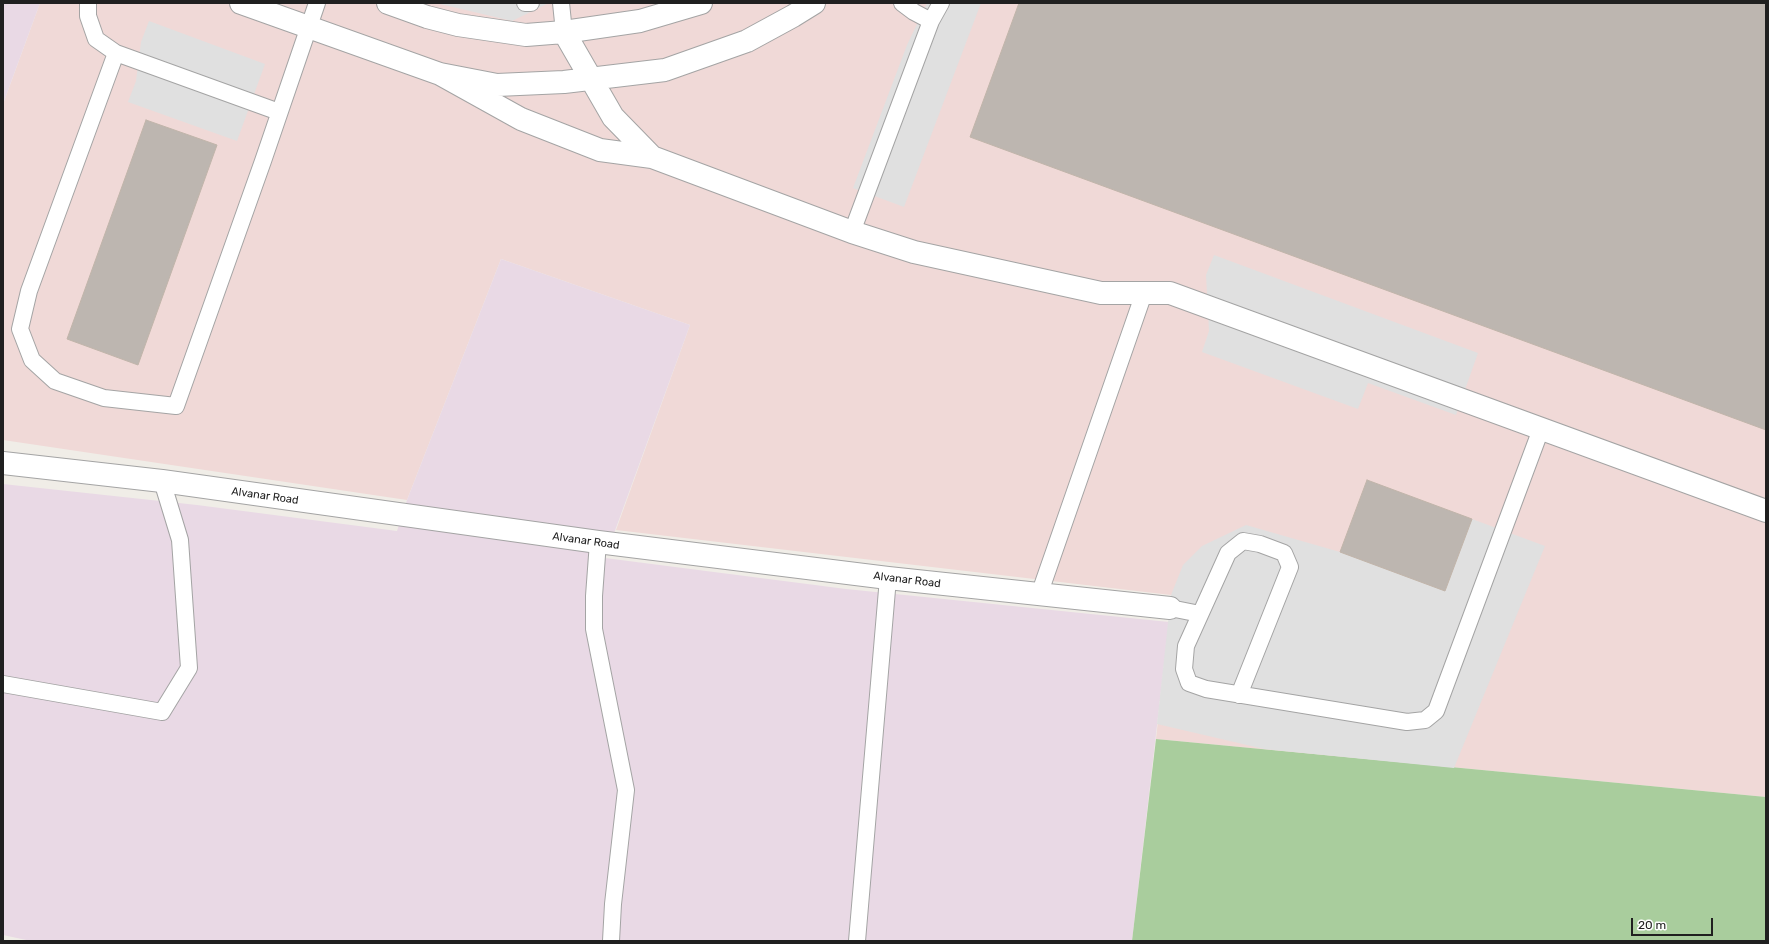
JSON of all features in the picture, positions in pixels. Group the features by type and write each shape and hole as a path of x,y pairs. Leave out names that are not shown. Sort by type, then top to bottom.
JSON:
{"street":[{"path":"241,3 440,74 521,118 600,150 652,157 852,232 914,252 1101,293 1170,292 1766,511"},
{"path":"388,3 427,17 458,25 526,35 564,32 640,21 701,3"},
{"path":"440,74 497,84 564,82 665,70 747,41 794,16 814,3"},
{"path":"564,32 613,117 652,157"},
{"name":"Alvanar Road","path":"3,463 162,481 598,542 888,578 1170,608"}],"lane":[{"path":"88,3 88,16 96,40 116,53 279,112"},
{"path":"116,53 29,292 20,329 32,360 55,381 104,398 176,406 317,3"},
{"path":"525,3 531,3"},
{"path":"561,3 564,32"},
{"path":"902,3 914,12 931,21"},
{"path":"852,232 931,21 942,3"},
{"path":"1039,595 1144,293"},
{"path":"1239,695 1290,568 1284,553 1260,544 1243,541 1228,553 1186,646 1184,669 1189,682 1206,689 1239,695 1407,722 1425,720 1436,710 1541,429"},
{"path":"3,684 162,712 189,668 180,540 162,481"},
{"path":"598,542 594,596 594,629 626,790 613,904 612,941"},
{"path":"857,941 888,578"},
{"path":"1170,608 1200,614"}],"shaded area":[{"path":"3,3 40,3 3,104"},
{"path":"40,3 1766,3 1766,797 1156,739 1171,595 616,530 690,325 501,259 407,500 3,440 3,104"},
{"path":"436,3 549,3 512,21"},
{"path":"927,3 981,3 904,207 853,188 907,45"},
{"path":"149,21 265,64 237,141 128,102 136,81 141,42"},
{"path":"1214,255 1478,353 1456,415 1368,383 1358,409 1202,352 1209,331 1206,275"},
{"path":"501,259 690,325 605,558 846,589 1169,622 1132,941 31,941 3,935 3,484 197,505 397,531 407,500"},
{"path":"1472,519 1545,546 1454,768 1264,749 1157,724 1171,595 1183,565 1202,546 1246,525 1340,552 1445,591"}],"green space":[{"path":"1156,739 1766,797 1766,941 1132,941"}],"building":[{"path":"1019,3 1766,3 1766,430 970,137"},
{"path":"146,120 217,145 138,365 67,339"},
{"path":"1367,480 1472,519 1445,591 1340,552"}]}
